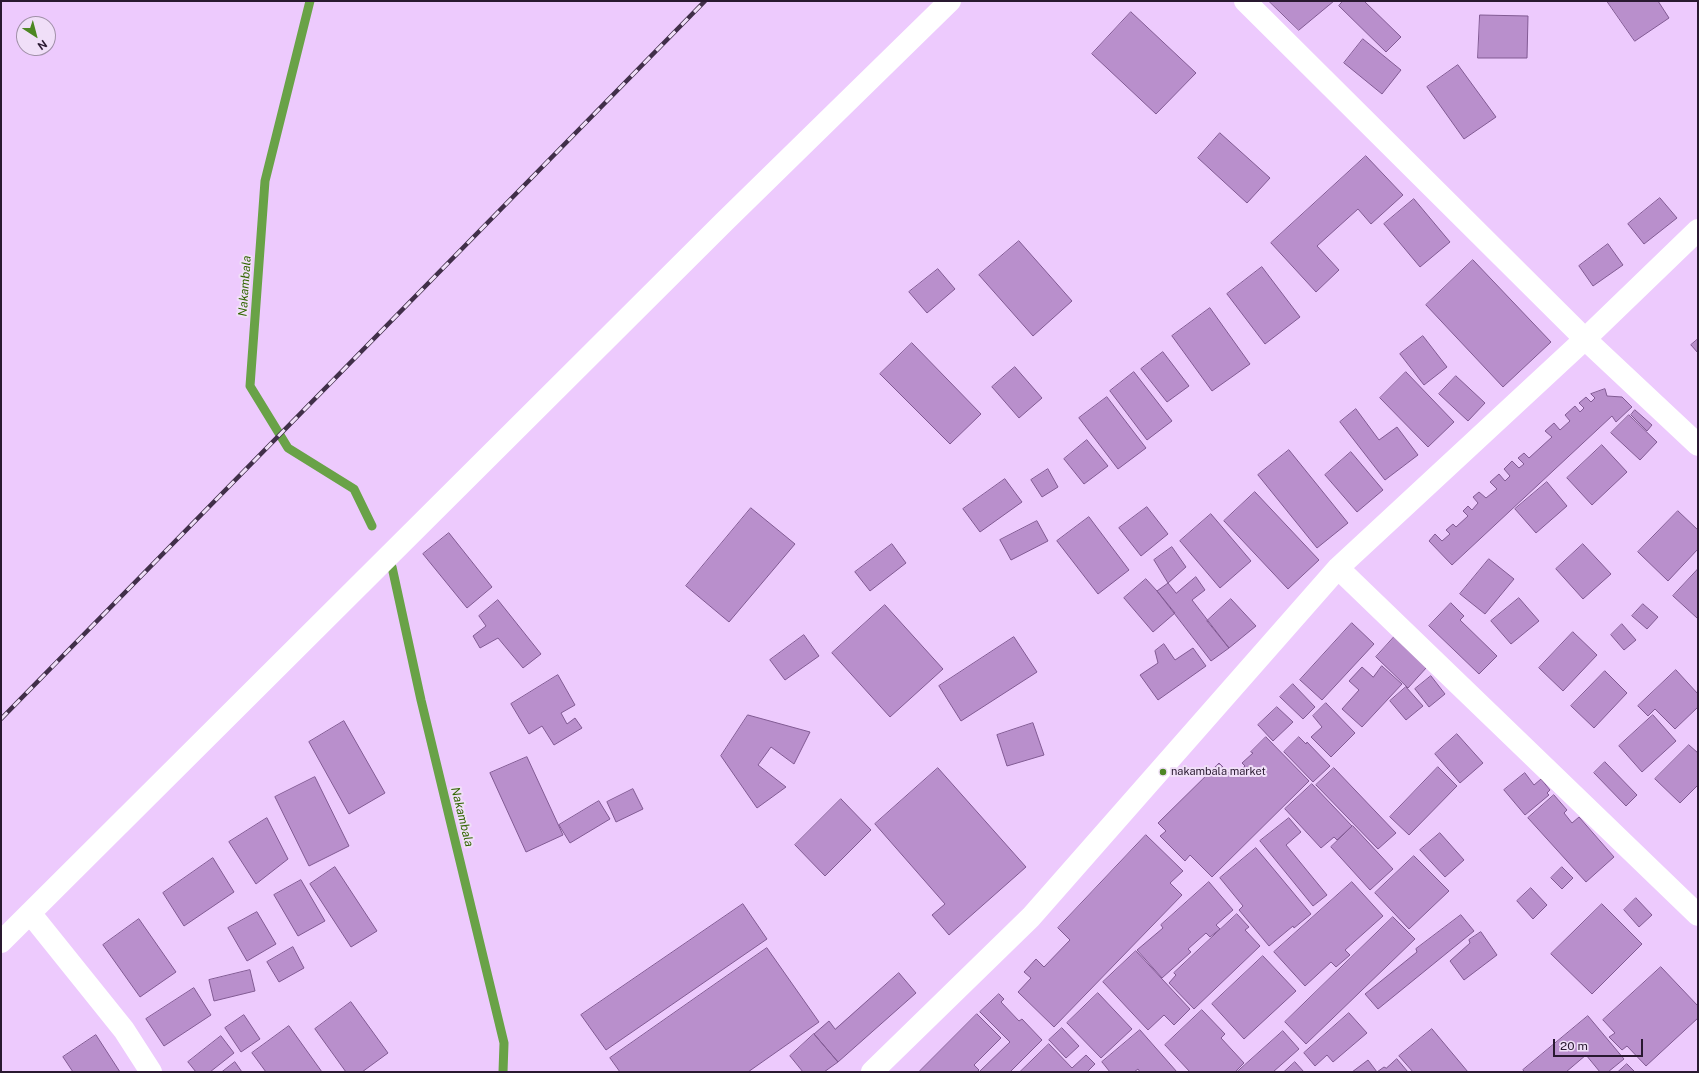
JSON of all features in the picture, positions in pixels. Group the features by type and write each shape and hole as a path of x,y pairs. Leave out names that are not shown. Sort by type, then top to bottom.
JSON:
{"street":[{"path":"1,942 685,261 950,1"},
{"path":"1245,1 1585,339 1698,445"},
{"path":"872,1072 1031,916 1338,568 1585,339 1698,230"},
{"path":"1338,568 1698,915"},
{"path":"30,913 124,1030 151,1072"}],"building":[{"path":"1269,1 1334,1 1299,30"},
{"path":"1343,1 1364,1 1401,37 1386,52 1339,6"},
{"path":"1607,1 1658,1 1669,18 1635,41"},
{"path":"1131,12 1196,73 1156,114 1092,54"},
{"path":"1480,15 1528,16 1527,58 1478,58"},
{"path":"1363,39 1401,70 1382,94 1344,63"},
{"path":"1458,65 1496,117 1464,139 1427,87"},
{"path":"1220,133 1270,178 1247,203 1198,158"},
{"path":"1366,156 1403,195 1371,224 1358,209 1317,246 1339,270 1316,292 1271,243"},
{"path":"1660,198 1677,218 1644,244 1628,224"},
{"path":"1414,199 1450,242 1420,267 1384,224"},
{"path":"1019,241 1072,301 1033,336 979,275"},
{"path":"1608,244 1623,265 1593,286 1579,266"},
{"path":"1473,260 1551,342 1503,387 1426,305"},
{"path":"1262,267 1300,317 1265,344 1227,294"},
{"path":"938,269 955,289 927,313 909,292"},
{"path":"1210,308 1250,364 1212,391 1172,336"},
{"path":"1423,336 1447,367 1424,385 1400,354"},
{"path":"1698,339 1698,353 1691,345"},
{"path":"912,343 981,414 950,444 880,374"},
{"path":"1163,352 1189,386 1167,402 1141,369"},
{"path":"1015,367 1042,398 1019,418 992,387"},
{"path":"1134,372 1172,421 1147,440 1110,391"},
{"path":"1406,372 1454,422 1428,447 1380,398"},
{"path":"1456,376 1485,403 1468,421 1439,394"},
{"path":"1605,389 1607,396 1622,397 1632,407 1616,422 1612,416 1452,565 1429,541 1435,534 1442,541 1450,534 1446,530 1453,524 1456,527 1468,516 1463,511 1468,506 1472,510 1478,503 1473,497 1479,492 1486,498 1497,489 1490,482 1499,474 1505,481 1510,476 1504,469 1512,461 1519,468 1524,464 1518,458 1524,453 1529,458 1552,437 1545,431 1554,423 1560,430 1570,421 1565,415 1575,406 1580,412 1584,408 1579,403 1586,397 1591,402 1595,398 1591,394"},
{"path":"1107,397 1146,448 1118,469 1079,418"},
{"path":"1356,409 1379,440 1397,427 1418,455 1385,480 1340,422"},
{"path":"1635,410 1652,425 1647,431 1631,415"},
{"path":"1629,415 1657,442 1640,460 1611,433"},
{"path":"1087,440 1108,466 1084,484 1064,459"},
{"path":"1602,445 1627,472 1592,505 1567,478"},
{"path":"1289,450 1348,523 1317,548 1258,475"},
{"path":"1351,452 1383,490 1357,512 1325,475"},
{"path":"1048,469 1058,487 1042,497 1031,480"},
{"path":"1005,479 1022,502 980,532 963,509"},
{"path":"1547,482 1567,506 1536,533 1515,509"},
{"path":"1255,492 1319,560 1288,589 1224,521"},
{"path":"1147,507 1168,534 1141,556 1119,528"},
{"path":"751,508 795,544 729,622 686,586"},
{"path":"1678,511 1698,530 1698,549 1668,581 1638,552"},
{"path":"1211,514 1251,561 1220,588 1180,541"},
{"path":"1089,517 1129,570 1098,594 1057,541"},
{"path":"1037,521 1048,541 1011,560 1000,540"},
{"path":"449,533 492,587 467,608 423,554"},
{"path":"892,544 906,563 870,591 855,572"},
{"path":"1583,544 1611,574 1583,599 1556,569"},
{"path":"1172,547 1186,567 1168,583 1154,560"},
{"path":"1489,559 1514,579 1485,614 1460,594"},
{"path":"1698,569 1698,616 1697,618 1673,596"},
{"path":"1196,577 1205,590 1192,600 1229,648 1211,661 1157,591 1168,583 1176,593"},
{"path":"1146,579 1175,613 1153,632 1124,598"},
{"path":"1519,598 1539,621 1511,644 1491,621"},
{"path":"1231,599 1256,626 1229,648 1207,621"},
{"path":"498,600 541,654 523,668 498,638 480,648 473,636 486,626 479,616"},
{"path":"1451,603 1464,616 1460,620 1497,656 1479,674 1429,626"},
{"path":"1643,604 1658,617 1647,629 1632,616"},
{"path":"885,605 943,669 890,717 832,653"},
{"path":"1352,623 1374,644 1322,700 1300,680"},
{"path":"1622,624 1636,640 1624,650 1611,635"},
{"path":"1573,632 1597,655 1563,691 1539,668"},
{"path":"804,635 819,656 785,680 770,660"},
{"path":"1395,636 1427,667 1408,688 1376,657"},
{"path":"1014,637 1037,672 961,721 939,686"},
{"path":"1164,644 1175,660 1193,648 1206,666 1158,700 1140,675 1158,663 1155,651"},
{"path":"1382,666 1402,684 1362,727 1342,709 1359,690 1349,681 1362,667 1373,677"},
{"path":"1676,670 1698,694 1698,707 1675,729 1655,709 1648,716 1638,706"},
{"path":"1605,671 1627,693 1594,728 1571,706"},
{"path":"558,675 575,705 561,713 567,724 575,718 582,728 554,745 542,726 529,734 511,704"},
{"path":"1431,676 1445,694 1429,707 1415,689"},
{"path":"1293,684 1315,707 1303,719 1280,697"},
{"path":"1406,687 1423,706 1406,720 1390,701"},
{"path":"1326,703 1355,733 1331,757 1311,737 1322,727 1313,716"},
{"path":"1277,707 1293,722 1273,741 1258,725"},
{"path":"748,715 810,732 794,764 771,747 758,765 786,787 757,808 721,756"},
{"path":"1653,715 1676,741 1642,772 1619,746"},
{"path":"344,721 385,793 349,814 309,742"},
{"path":"1033,723 1044,755 1007,766 997,735"},
{"path":"1457,734 1483,763 1460,783 1435,754"},
{"path":"1266,737 1309,781 1212,877 1190,855 1185,861 1160,836 1166,831 1158,823 1219,763 1233,777 1245,766 1242,763 1253,753 1251,752"},
{"path":"1299,737 1306,744 1307,742 1330,766 1313,782 1284,752"},
{"path":"1689,745 1698,753 1698,785 1680,803 1655,779"},
{"path":"527,757 563,835 526,852 490,773"},
{"path":"1605,762 1637,795 1626,806 1594,773"},
{"path":"1438,767 1457,786 1409,835 1390,817"},
{"path":"938,768 1026,867 949,935 932,915 945,904 875,824"},
{"path":"1334,768 1396,833 1378,849 1316,785"},
{"path":"1525,773 1534,785 1541,779 1550,790 1547,793 1549,795 1525,815 1504,790"},
{"path":"315,777 349,846 309,866 275,797"},
{"path":"1312,784 1352,826 1337,840 1334,837 1321,848 1285,809"},
{"path":"633,789 643,809 616,822 607,802"},
{"path":"1554,795 1567,810 1564,813 1572,823 1579,817 1614,857 1586,882 1528,818"},
{"path":"841,799 871,830 825,876 795,845"},
{"path":"599,801 610,819 570,843 559,825"},
{"path":"267,818 288,859 256,884 229,842"},
{"path":"1289,818 1301,832 1286,845 1327,895 1313,906 1260,841"},
{"path":"1353,826 1393,869 1370,890 1331,847"},
{"path":"1440,833 1464,860 1445,877 1420,850"},
{"path":"1146,835 1183,871 1170,883 1182,895 1054,1027 1018,992 1031,978 1024,972 1036,959 1044,967 1070,940 1058,928"},
{"path":"1256,848 1311,914 1294,928 1293,926 1269,946 1239,910 1243,906 1220,878"},
{"path":"1414,856 1449,891 1409,929 1375,893"},
{"path":"213,858 234,892 184,926 163,893"},
{"path":"335,867 377,931 351,947 310,884"},
{"path":"1562,867 1573,878 1562,889 1551,878"},
{"path":"301,880 325,921 298,936 274,895"},
{"path":"1209,882 1233,910 1216,925 1220,929 1210,937 1206,933 1188,949 1191,952 1162,978 1137,950 1163,928 1161,925"},
{"path":"1352,882 1383,916 1345,950 1350,955 1336,967 1331,962 1305,986 1274,952"},
{"path":"1531,888 1547,905 1533,919 1517,901"},
{"path":"1636,898 1652,915 1639,927 1624,910"},
{"path":"743,904 767,939 606,1050 581,1015"},
{"path":"1602,904 1642,944 1592,994 1551,954"},
{"path":"257,912 276,944 247,961 228,928"},
{"path":"1237,914 1249,927 1245,930 1260,946 1194,1009 1169,983 1176,975 1174,973"},
{"path":"1461,915 1474,931 1378,1009 1365,994 1417,952 1416,949"},
{"path":"1393,917 1415,939 1306,1044 1285,1022"},
{"path":"139,919 176,972 140,997 103,945"},
{"path":"1481,932 1497,955 1464,980 1450,961 1470,943 1469,940"},
{"path":"293,947 304,968 279,982 267,962"},
{"path":"767,948 819,1022 748,1072 620,1072 610,1058"},
{"path":"1136,951 1190,1009 1174,1025 1164,1015 1148,1030 1103,982"},
{"path":"1263,956 1296,991 1244,1039 1212,1004"},
{"path":"1661,967 1698,1006 1698,1018 1646,1066 1627,1046 1622,1050 1609,1037 1615,1033 1603,1020"},
{"path":"250,970 255,991 214,1001 209,980"},
{"path":"899,973 916,993 838,1062 814,1034 829,1021 835,1029"},
{"path":"194,988 211,1015 164,1046 146,1019"},
{"path":"1098,993 1132,1029 1101,1058 1067,1023"},
{"path":"999,994 1004,999 1001,1002 1019,1021 1022,1019 1042,1040 1010,1072 979,1072 1010,1042 980,1012"},
{"path":"351,1002 388,1053 362,1072 346,1072 315,1029"},
{"path":"1202,1010 1225,1034 1221,1038 1244,1063 1235,1072 1190,1072 1165,1045"},
{"path":"1349,1013 1367,1033 1333,1062 1327,1055 1315,1066 1304,1053"},
{"path":"977,1014 1001,1038 974,1065 979,1070 977,1072 919,1072"},
{"path":"244,1015 260,1039 241,1052 225,1028"},
{"path":"1588,1016 1624,1059 1608,1072 1600,1072 1586,1055 1566,1072 1525,1072 1523,1070"},
{"path":"289,1026 322,1072 266,1072 252,1053"},
{"path":"1062,1028 1079,1046 1066,1058 1049,1040"},
{"path":"1432,1029 1468,1072 1413,1072 1399,1056"},
{"path":"1140,1030 1177,1072 1140,1072 1138,1069 1134,1072 1110,1072 1102,1062"},
{"path":"1283,1031 1299,1049 1273,1072 1237,1072"},
{"path":"814,1034 838,1062 824,1072 803,1072 790,1056"},
{"path":"96,1035 120,1072 73,1072 63,1057"},
{"path":"221,1036 234,1053 210,1072 196,1072 188,1062"},
{"path":"1049,1044 1072,1068 1086,1055 1095,1064 1087,1072 1020,1072"},
{"path":"1397,1059 1408,1072 1377,1072 1384,1067 1386,1068"},
{"path":"1368,1060 1377,1072 1352,1072"},
{"path":"235,1062 242,1072 222,1072"},
{"path":"1295,1062 1304,1072 1284,1072"},
{"path":"1627,1064 1635,1072 1618,1072"}],"waterway":[{"name":"Nakambala","path":"310,1 265,181 250,386 288,448 354,489 372,526"},
{"name":"Nakambala","path":"392,567 421,700 504,1043 503,1072"}],"railway":[{"path":"1,719 705,1"}],"place":[{"name":"nakambala market","path":"1163,772"}]}
